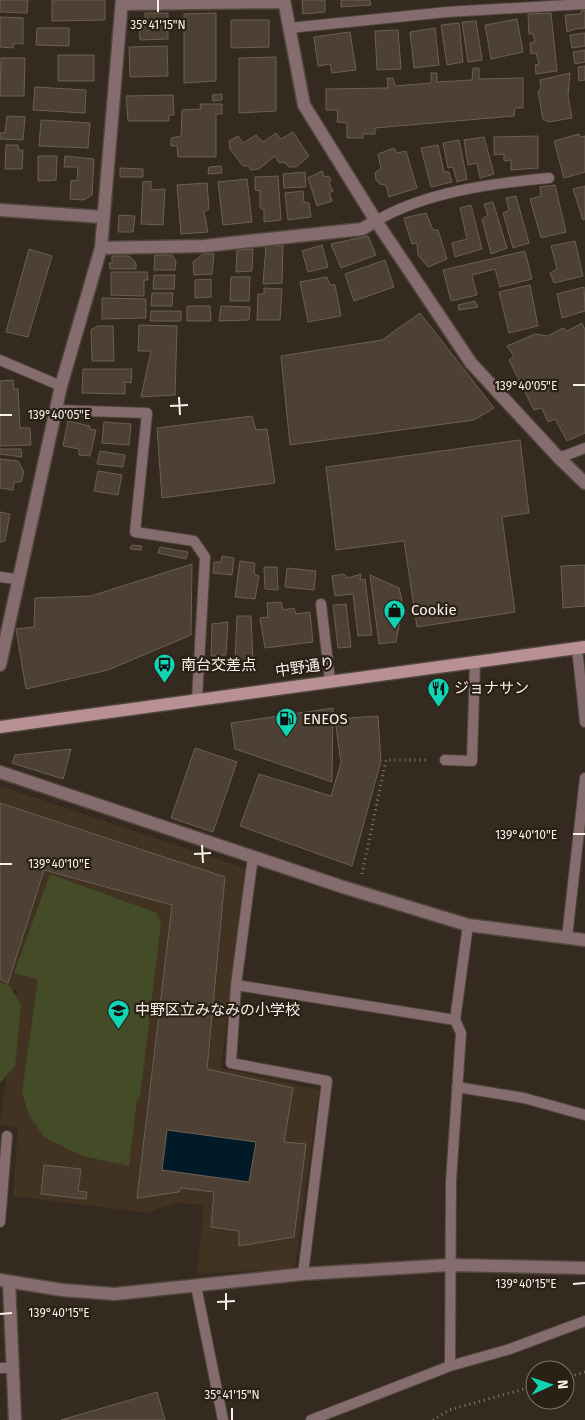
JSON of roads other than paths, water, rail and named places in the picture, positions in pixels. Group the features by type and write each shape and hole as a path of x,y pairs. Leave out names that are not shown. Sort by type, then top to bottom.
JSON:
{"main road":[{"name":"中野通り","path":"0,727 330,680 581,647"}],"street":[{"path":"0,665 17,579 61,386 101,248 122,2 284,1 304,105 376,221 471,363 559,458 585,483"},
{"path":"0,210 103,217"},
{"path":"101,248 204,246 362,229 376,221"},
{"path":"0,772 358,892 468,925 585,940"},
{"path":"15,1420 6,1368 4,1281 62,1290 115,1294 303,1274 449,1265 585,1268"}],"lane":[{"path":"289,28 447,12 585,4"},
{"path":"376,221 424,200 506,182 549,178"},
{"path":"0,360 61,386"},
{"path":"56,410 146,413 135,532 194,541 205,557 197,699"},
{"path":"559,458 585,448"},
{"path":"0,577 17,579"},
{"path":"321,604 330,680"},
{"path":"581,647 585,722"},
{"path":"445,760 472,761 476,661"},
{"path":"567,937 585,800 585,778"},
{"path":"253,856 236,985 230,1063 327,1081 303,1274"},
{"path":"450,1366 449,1265 451,1180 461,1033 455,1020 468,925"},
{"path":"236,985 455,1020"},
{"path":"457,1087 524,1098 585,1115"},
{"path":"0,1222 7,1136"},
{"path":"196,1286 223,1420"},
{"path":"311,1420 450,1366 510,1349 585,1321"}],"water":[{"path":"167,1130 256,1142 249,1182 162,1170"}],"place":[{"name":"Cookie","path":"395,629"},
{"name":"南台交差点","path":"165,684"},
{"name":"ジョナサン","path":"438,707"},
{"name":"ENEOS","path":"287,738"},
{"name":"中野区立みなみの小学校","path":"119,1029"}]}
